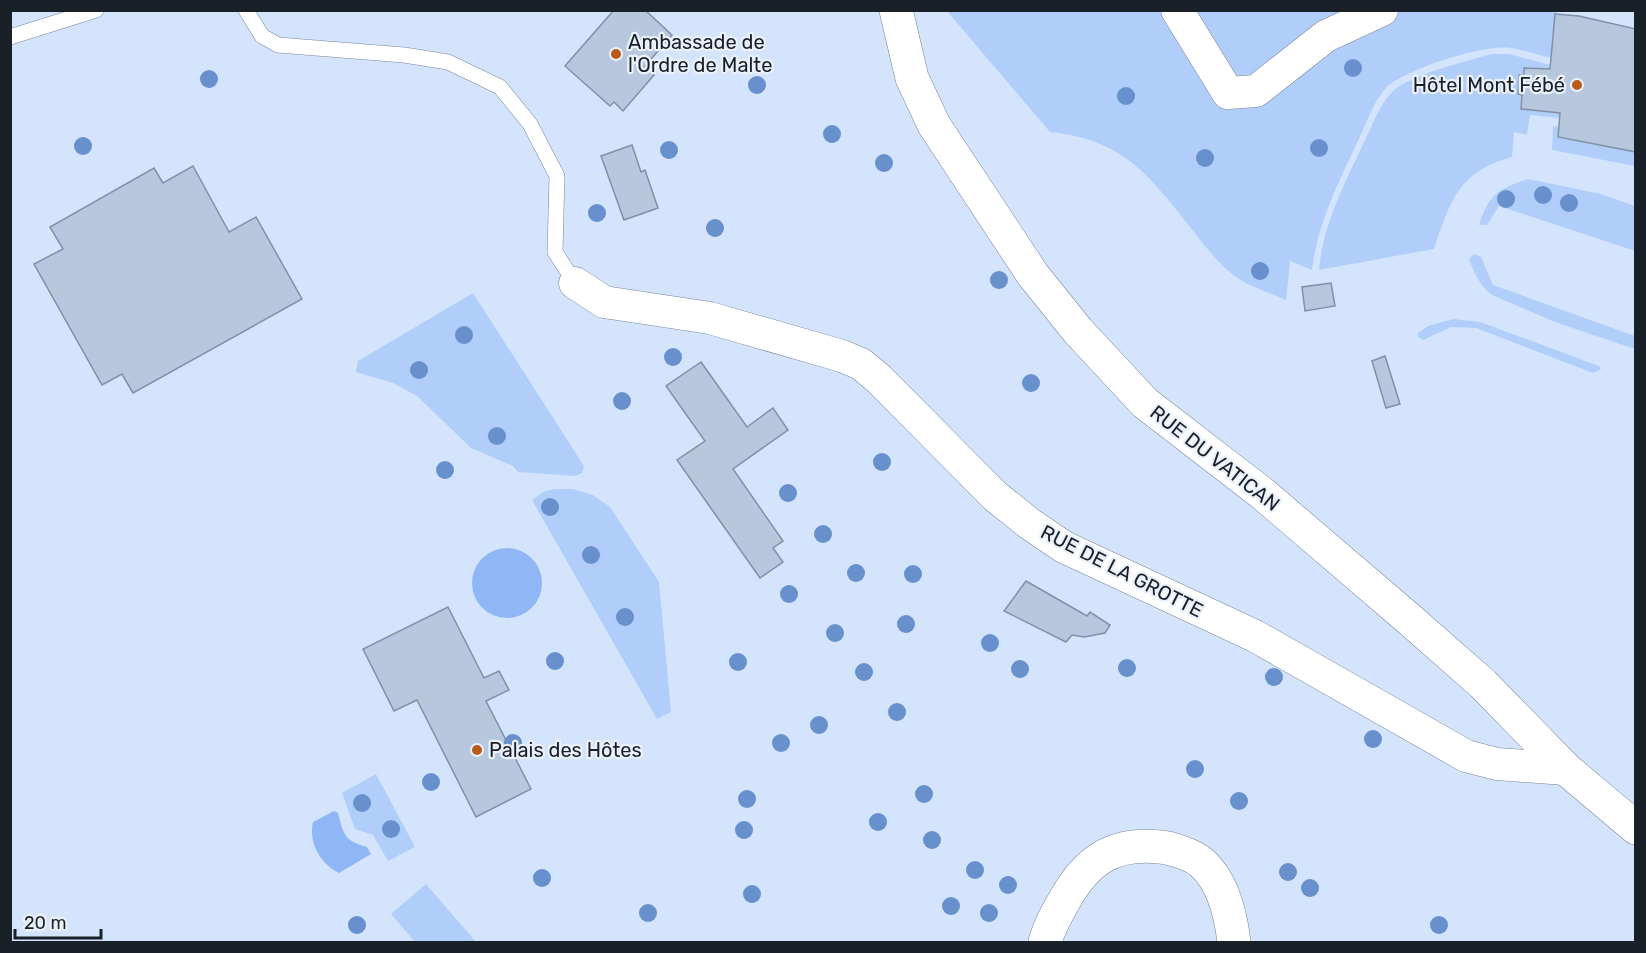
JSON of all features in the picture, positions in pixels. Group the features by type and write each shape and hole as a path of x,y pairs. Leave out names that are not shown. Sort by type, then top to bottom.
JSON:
{"street":[{"name":"RUE DU VATICAN","path":"896,10 912,78 934,125 1033,275 1078,331 1145,403 1263,494 1409,619 1483,684 1566,769 1635,828"},
{"path":"1177,10 1228,93 1256,91 1326,36 1382,10"},
{"name":"RUE DE LA GROTTE","path":"574,283 604,302 710,318 842,356 861,364 879,379 995,496 1064,547 1255,636 1466,756 1497,764 1566,769"},
{"path":"1045,942 1049,929 1077,877 1108,853 1152,846 1169,848 1202,862 1215,881 1228,909 1234,942"}],"lane":[{"path":"10,38 96,10"},
{"path":"246,10 262,36 278,45 404,55 448,62 500,87 530,124 556,176 555,252 574,283"}],"shaded area":[{"path":"947,11 1557,11 1551,58 1511,48 1483,50 1427,66 1410,73 1386,88 1372,109 1331,200 1319,234 1312,270 1290,261 1286,300 1256,288 1233,275 1210,252 1164,195 1134,164 1098,143 1076,136 1050,132"},
{"path":"1492,54 1509,54 1550,65 1550,69 1524,68 1521,109 1560,113 1560,118 1530,115 1527,135 1514,132 1512,157 1479,171 1459,190 1446,216 1434,249 1319,270 1330,219 1376,117 1391,93 1417,77"},
{"path":"1553,126 1559,127 1558,137 1635,152 1635,166 1552,150"},
{"path":"1528,179 1601,194 1635,206 1635,251 1499,206 1487,225 1479,225 1486,206 1496,194"},
{"path":"1474,254 1481,257 1493,285 1635,336 1635,349 1555,322 1492,295 1481,283 1473,269 1469,259"},
{"path":"473,293 584,466 582,473 575,476 518,472 513,466 471,448 417,396 393,383 356,372 358,361"},
{"path":"1453,319 1480,322 1599,366 1601,369 1593,373 1476,328 1451,327 1423,340 1418,337 1418,333 1428,326"},
{"path":"573,489 593,495 610,507 659,582 671,712 657,719 532,500 545,491"},
{"path":"507,548 520,551 532,558 539,570 542,583 539,596 532,608 520,615 507,618 494,615 482,608 475,596 472,583 475,570 482,558 494,551"},
{"path":"376,774 415,847 388,861 373,835 355,829 342,793"},
{"path":"334,811 338,813 346,836 367,847 371,854 339,873 317,852 312,838 313,822"},
{"path":"426,884 476,942 415,942 391,914"}],"building":[{"path":"614,10 645,10 672,35 645,66 654,75 623,111 614,102 610,106 565,66"},
{"name":"Hôtel Mont Fébé","path":"1555,14 1579,16 1636,29 1636,152 1558,137 1560,113 1521,109 1522,95 1518,94 1519,75 1524,75 1524,68 1550,69"},
{"path":"632,145 641,172 645,170 658,208 624,220 601,156"},
{"path":"193,166 229,232 256,217 302,299 133,393 122,374 102,385 34,264 63,249 50,227 154,168 163,183"},
{"path":"1331,283 1335,306 1305,311 1302,287"},
{"path":"1385,356 1400,404 1386,408 1372,361"},
{"path":"701,362 747,427 773,408 788,430 733,469 783,541 773,548 783,562 760,578 677,460 705,441 666,386"},
{"path":"1026,581 1087,616 1090,612 1110,625 1105,633 1084,637 1072,635 1066,642 1004,611"},
{"name":"Palais des Hôtes","path":"448,607 484,678 499,671 509,690 486,701 531,789 476,817 417,700 394,711 363,649"}],"place":[{"name":"Ambassade de l'Ordre de Malte","path":"616,54"},
{"name":"Hôtel Mont Fébé","path":"1577,85"},
{"name":"Palais des Hôtes","path":"477,750"}]}
